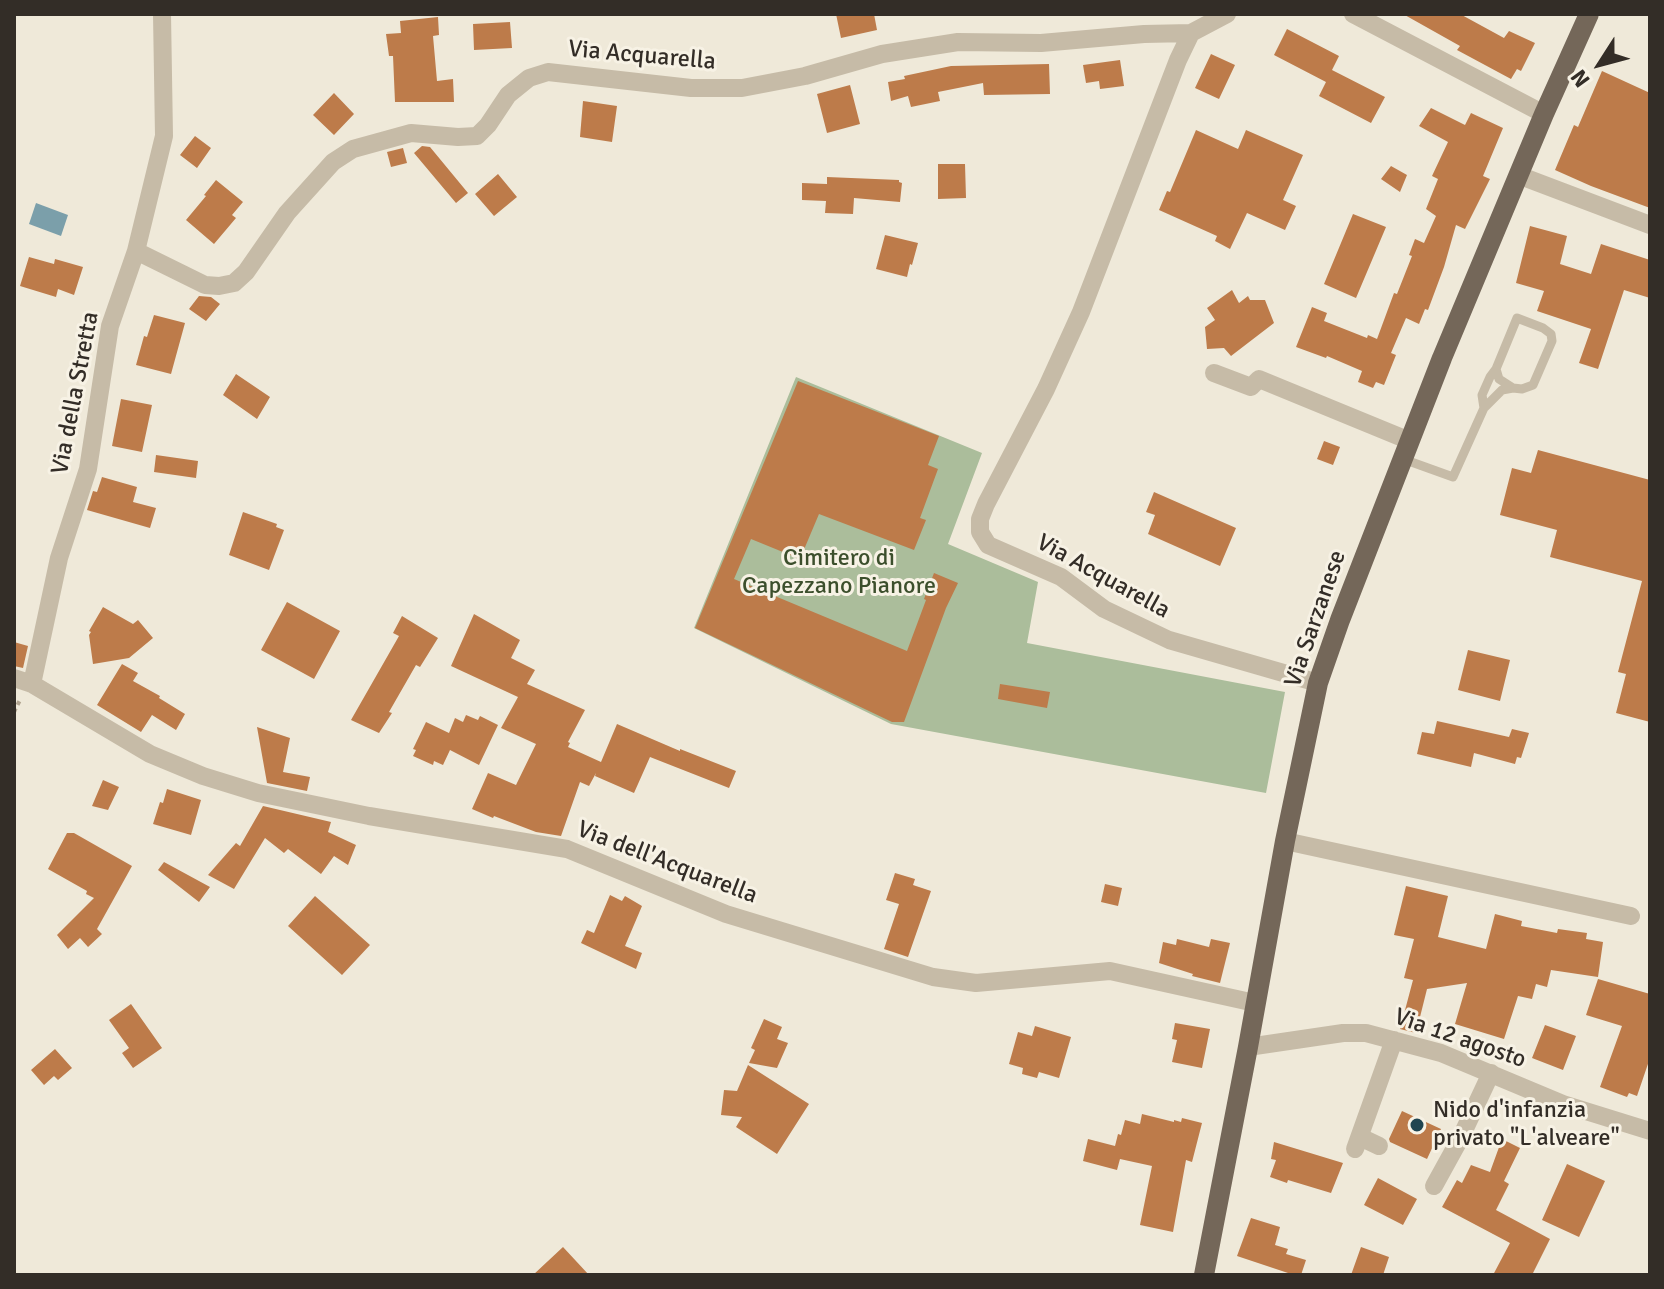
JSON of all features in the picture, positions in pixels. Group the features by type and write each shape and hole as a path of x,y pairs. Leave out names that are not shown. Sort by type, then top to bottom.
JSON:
{"main road":[{"name":"Via Sarzanese","path":"1204,1275 1285,841 1318,683 1442,358 1589,14"}],"street":[{"name":"Via della Stretta","path":"23,681 88,469 110,326 136,251 164,136 162,14"},
{"name":"Via Acquarella","path":"136,251 205,285 234,283 246,272 287,213 333,162 353,149 411,133 477,136 508,95 529,78 548,72 691,88 742,88 805,76 882,54 958,42 1041,43 1191,33 1227,14"},
{"path":"1353,14 1544,114"},
{"name":"Via Acquarella","path":"1191,33 1081,312 1046,389 986,504 980,519 980,532 988,545 1061,577 1104,609 1169,640 1318,683"},
{"path":"1518,175 1650,225"},
{"path":"1214,373 1251,387 1259,379 1406,450"},
{"name":"Via dell'Acquarella","path":"23,681 150,754 203,776 258,793 369,816 567,849 726,914 933,977 976,983 1110,971 1255,1003"},
{"path":"1285,841 1631,916"},
{"name":"Via 12 agosto","path":"1248,1047 1343,1033 1366,1033 1441,1053 1563,1104 1650,1131"},
{"path":"1379,1146 1357,1143 1394,1040"},
{"path":"1434,1186 1491,1073"}],"lane":[{"path":"1406,450 1453,477 1484,408 1502,390 1533,385 1552,341 1551,334 1517,318 1482,395 1484,408"},
{"path":"1496,369 1499,379 1513,388"}],"green space":[{"name":"Cimitero di Capezzano Pianore","path":"796,377 982,453 948,544 1038,582 1027,643 1285,692 1266,793 891,724 694,628"}],"water":[{"path":"36,203 68,215 61,236 29,224"}],"building":[{"path":"836,14 874,14 877,30 841,38"},
{"path":"1403,14 1460,14 1504,38 1509,31 1535,43 1521,71 1517,69 1511,79 1457,50 1460,46"},
{"path":"438,17 439,35 433,36 437,81 453,79 454,102 395,102 393,56 389,56 386,34 401,33 400,21"},
{"path":"510,22 512,48 474,50 473,24"},
{"path":"1287,29 1339,56 1326,82 1274,55"},
{"path":"1211,54 1235,65 1219,99 1195,88"},
{"path":"1120,60 1124,86 1100,89 1099,81 1086,83 1083,65"},
{"path":"1049,64 1050,94 984,95 983,83 938,92 940,101 911,107 908,96 891,101 888,82 905,79 904,76 951,66"},
{"path":"1332,70 1385,97 1371,123 1319,96"},
{"path":"1602,71 1650,93 1650,208 1555,170"},
{"path":"850,85 860,124 827,133 817,94"},
{"path":"334,93 354,114 334,135 313,115"},
{"path":"583,101 617,106 612,142 580,137"},
{"path":"1431,108 1465,125 1471,113 1503,128 1483,176 1490,179 1465,229 1456,225 1428,310 1425,309 1419,324 1406,318 1391,353 1396,355 1384,385 1376,382 1373,388 1358,382 1362,371 1296,347 1312,307 1327,313 1324,321 1377,339 1412,256 1409,255 1415,239 1424,243 1436,216 1426,209 1438,179 1432,176 1448,142 1419,126"},
{"path":"1196,130 1238,149 1246,130 1303,155 1283,200 1296,206 1285,230 1247,213 1230,249 1215,241 1217,236 1159,210 1167,191 1170,192"},
{"path":"195,136 211,148 197,168 180,155"},
{"path":"422,146 430,147 468,193 456,203 414,153"},
{"path":"403,148 407,163 391,167 387,152"},
{"path":"938,164 965,164 966,198 938,199"},
{"path":"1391,166 1407,175 1400,192 1381,179"},
{"path":"498,174 517,197 494,216 475,194"},
{"path":"827,177 899,180 902,183 900,202 854,198 853,214 825,213 826,201 802,200 802,183 827,184"},
{"path":"216,180 243,202 232,215 236,218 214,244 186,220"},
{"path":"1353,214 1386,227 1356,298 1324,284"},
{"path":"1530,226 1567,236 1560,264 1591,274 1601,244 1650,260 1650,298 1624,290 1598,369 1579,363 1591,329 1537,311 1544,291 1516,283"},
{"path":"885,235 918,243 907,277 876,269"},
{"path":"29,257 54,264 55,259 83,267 74,295 58,289 56,297 20,286"},
{"path":"1232,290 1239,303 1248,296 1250,300 1265,300 1274,323 1231,356 1224,348 1207,349 1205,327 1215,320 1207,308"},
{"path":"199,296 211,297 220,304 206,321 189,309"},
{"path":"154,315 185,323 171,374 136,365"},
{"path":"236,374 270,397 257,419 223,395"},
{"path":"798,381 939,436 928,465 938,469 920,518 926,520 914,550 819,514 800,559 751,539 734,579 907,651 934,573 958,583 904,722 892,722 695,628"},
{"path":"121,399 152,405 142,452 112,446"},
{"path":"1324,441 1340,447 1333,465 1317,459"},
{"path":"1538,450 1650,480 1650,722 1616,713 1626,674 1618,672 1642,581 1550,557 1557,530 1500,515 1512,468 1531,473"},
{"path":"156,455 198,461 196,478 154,472"},
{"path":"102,477 137,487 133,502 156,508 150,528 87,510 93,491 97,492"},
{"path":"1154,492 1236,528 1220,566 1148,534 1155,515 1146,512"},
{"path":"243,512 277,524 276,527 284,530 269,570 229,555"},
{"path":"287,602 340,631 314,679 261,650"},
{"path":"103,607 133,624 138,620 153,638 129,658 93,664 89,631"},
{"path":"474,614 520,640 511,658 535,670 527,684 585,710 568,747 601,762 617,724 736,771 729,788 650,757 634,793 595,776 596,773 589,786 580,782 561,836 536,832 472,809 488,773 516,785 536,744 501,728 518,697 451,666"},
{"path":"402,616 438,638 420,667 416,665 379,733 351,720 399,636 393,633"},
{"path":"14,642 28,646 23,668 14,666"},
{"path":"1468,650 1510,660 1500,701 1458,690"},
{"path":"122,664 138,673 133,681 185,714 176,730 152,715 141,732 97,705"},
{"path":"1000,684 1050,692 1047,708 998,699"},
{"path":"466,715 478,720 480,716 498,725 479,765 450,750 443,765 434,761 433,765 413,756 416,750 413,749 426,722 449,733 455,718 463,722"},
{"path":"1437,721 1509,737 1512,729 1529,733 1521,758 1517,757 1515,764 1474,753 1471,767 1417,754 1422,732 1434,734"},
{"path":"257,727 290,738 283,772 310,777 307,791 267,783"},
{"path":"103,780 119,787 108,810 92,806"},
{"path":"167,789 201,800 191,835 153,824"},
{"path":"263,806 331,822 328,832 356,845 348,865 334,856 321,874 288,849 284,853 265,838 234,889 208,875 236,843 240,846"},
{"path":"67,833 74,833 132,866 97,929 102,934 88,947 80,938 68,949 57,935 94,898 48,869"},
{"path":"164,862 210,887 199,902 158,870"},
{"path":"895,873 915,879 913,885 931,891 908,957 884,949 899,904 886,900"},
{"path":"1105,884 1122,888 1118,906 1101,902"},
{"path":"1406,886 1448,896 1438,937 1486,949 1495,914 1522,921 1521,926 1557,933 1558,929 1587,933 1586,939 1603,942 1598,977 1551,970 1547,987 1536,984 1532,999 1518,996 1504,1039 1455,1024 1467,983 1427,989 1416,1033 1400,1029 1413,980 1404,978 1414,939 1394,935"},
{"path":"610,895 622,901 625,896 642,906 625,946 642,953 636,969 581,943 587,930 594,933"},
{"path":"315,896 370,945 342,975 288,926"},
{"path":"1177,939 1209,947 1211,939 1230,943 1220,983 1159,963 1163,942 1176,945"},
{"path":"1598,979 1650,994 1650,1058 1637,1096 1629,1093 1627,1097 1600,1087 1622,1026 1586,1015"},
{"path":"131,1004 162,1048 133,1068 122,1053 129,1048 109,1020"},
{"path":"764,1019 782,1027 777,1039 788,1043 777,1068 749,1063 755,1050 751,1048"},
{"path":"1175,1023 1210,1029 1202,1068 1172,1062 1177,1040 1172,1039"},
{"path":"1545,1025 1576,1036 1563,1070 1532,1058"},
{"path":"1035,1026 1071,1037 1059,1078 1039,1072 1037,1078 1022,1074 1023,1068 1009,1064 1018,1032 1032,1036"},
{"path":"55,1049 72,1068 58,1080 54,1076 44,1085 31,1070"},
{"path":"748,1065 809,1104 777,1154 736,1127 742,1117 721,1115 724,1090 737,1091"},
{"path":"1402,1111 1441,1129 1427,1159 1390,1142"},
{"path":"1142,1114 1174,1122 1181,1122 1182,1118 1202,1123 1192,1162 1186,1160 1173,1232 1140,1225 1152,1166 1120,1159 1117,1170 1083,1161 1088,1139 1115,1146 1125,1120 1140,1124"},
{"path":"1502,1139 1520,1148 1504,1181 1509,1184 1496,1210 1550,1239 1532,1275 1493,1275 1510,1243 1442,1207 1457,1180 1462,1183 1471,1165 1490,1172"},
{"path":"1274,1142 1343,1163 1331,1193 1270,1177 1276,1160 1271,1159"},
{"path":"1567,1164 1605,1181 1579,1237 1542,1220"},
{"path":"1378,1178 1417,1199 1403,1225 1364,1205"},
{"path":"1251,1218 1280,1227 1275,1245 1288,1249 1286,1254 1306,1260 1301,1275 1237,1256"},
{"path":"563,1247 589,1275 533,1275"},
{"path":"1361,1247 1389,1257 1383,1275 1351,1275"}],"place":[{"name":"Nido d'infanzia privato \"L'alveare\"","path":"1417,1125"}]}
